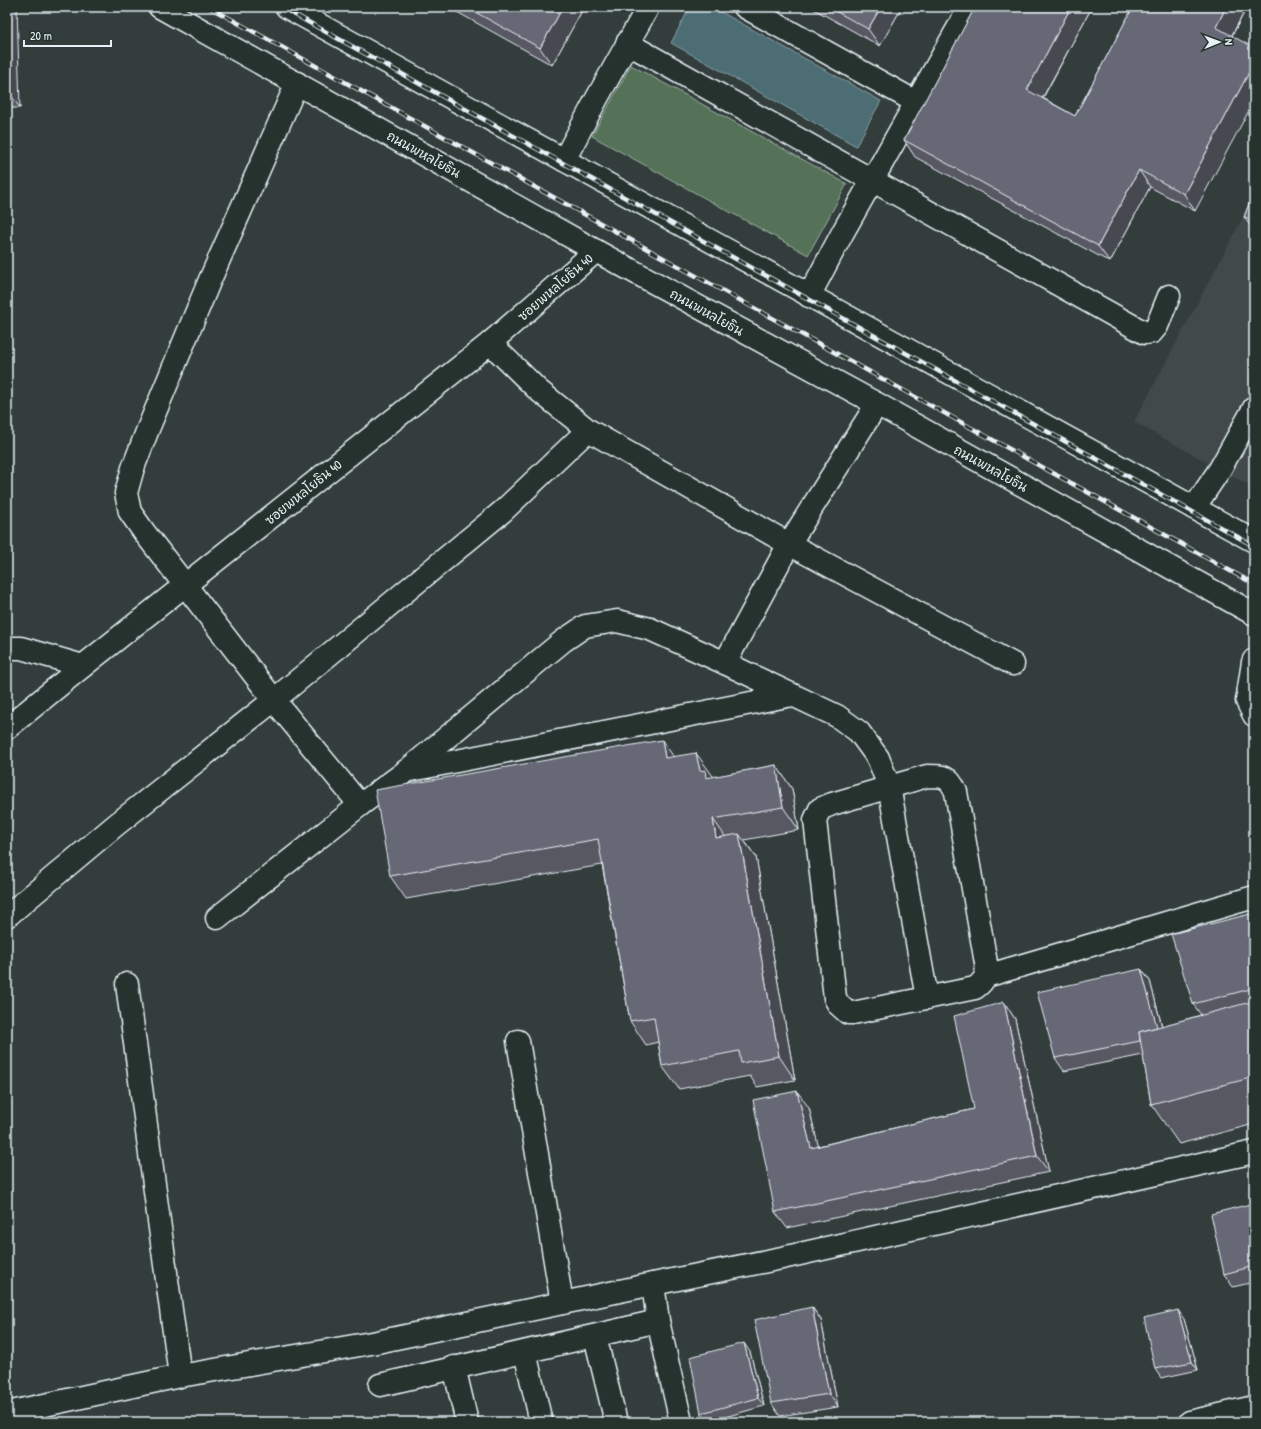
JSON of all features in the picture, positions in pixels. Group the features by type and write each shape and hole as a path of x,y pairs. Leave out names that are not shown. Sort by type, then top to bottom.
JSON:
{"street":[{"name":"ถนนพหลโยธิน","path":"160,7 596,252 877,404 1254,614"},
{"path":"286,7 1254,541"},
{"path":"564,160 648,7"},
{"path":"745,7 916,102"},
{"path":"809,296 843,232 970,7"},
{"path":"627,43 1145,333 1152,332 1157,326 1169,296"},
{"path":"297,83 209,282 148,428 133,468 126,493 130,512 144,532 274,700 360,805"},
{"name":"ซอยพหลโยธิน 40","path":"7,728 490,343 596,252"},
{"path":"490,343 538,390 588,430 789,544 1013,664"},
{"path":"725,663 789,544 877,404"},
{"path":"1194,508 1220,469 1254,408"},
{"path":"7,916 117,824 274,700 503,511 588,430"},
{"path":"217,918 360,805 405,772 563,640 585,626 617,621 650,629 725,663 837,716 859,732 878,758 889,786 927,998"},
{"path":"7,648 21,648 83,666"},
{"path":"1254,660 1252,662 1247,701 1254,715"},
{"path":"405,772 792,695"},
{"path":"927,776 942,776 949,780 953,785 956,792 988,970 982,983 975,988 848,1013 839,1005 835,998 815,820 820,809 889,786 927,776"},
{"path":"986,976 1254,898"},
{"path":"127,984 180,1376"},
{"path":"518,1041 562,1303"},
{"path":"7,1413 180,1376 377,1342 782,1258 1254,1152"},
{"path":"652,1284 658,1321 681,1422"},
{"path":"380,1385 658,1321"},
{"path":"595,1336 616,1422"},
{"path":"525,1352 541,1422"},
{"path":"454,1367 467,1422"},
{"path":"1190,1422 1254,1407"}],"shaded area":[{"path":"1254,197 1254,488 1134,422"}],"green space":[{"path":"631,65 847,184 808,255 592,136"}],"water":[{"path":"690,7 712,7 881,101 856,146 671,43"}],"building":[{"path":"466,7 563,7 540,48"},
{"path":"828,7 881,7 868,29"},
{"path":"975,7 1071,7 1027,90 1075,116 1133,7 1226,7 1216,27 1254,48 1254,63 1184,194 1139,170 1098,246 904,140"},
{"path":"7,60 8,91 7,91"},
{"path":"1254,191 1254,220 1244,217"},
{"path":"662,740 665,758 696,753 700,771 705,770 706,778 776,765 783,807 713,819 716,838 739,834 779,1056 741,1063 739,1051 662,1066 654,1017 630,1021 598,839 390,876 375,790"},
{"path":"1254,913 1254,988 1193,1004 1171,934"},
{"path":"1141,969 1157,1027 1139,1032 1140,1041 1055,1058 1037,992"},
{"path":"1254,1001 1254,1077 1151,1104 1139,1032"},
{"path":"1004,1002 1037,1156 775,1212 753,1100 797,1091 811,1148 974,1109 954,1016"},
{"path":"1254,1203 1254,1266 1224,1274 1211,1214"},
{"path":"812,1307 829,1394 771,1403 754,1320"},
{"path":"1178,1310 1192,1362 1155,1369 1144,1318"},
{"path":"744,1343 758,1398 701,1413 690,1357"}],"railway":[{"path":"209,7 1254,584"},
{"path":"281,7 1254,546"}]}
